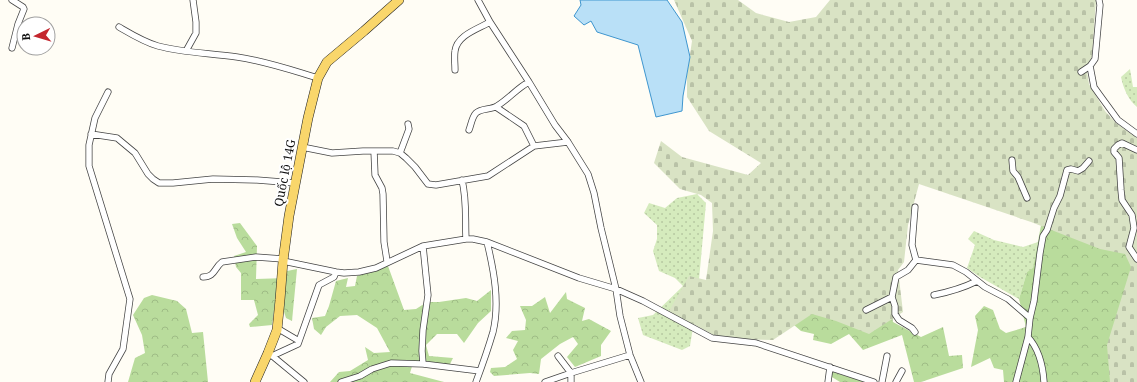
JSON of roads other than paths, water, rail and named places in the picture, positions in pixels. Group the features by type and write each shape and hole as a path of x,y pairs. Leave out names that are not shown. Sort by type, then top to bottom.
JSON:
{"main road":[{"name":"Quốc lộ 14G","path":"255,382 270,354 277,328 283,260 289,216 308,118 318,78 327,62 399,0"}],"street":[{"path":"12,0 24,9 18,24 12,48"},
{"path":"186,51 196,33 193,0"},
{"path":"478,0 490,22 529,82 555,126 568,142 588,174 616,289 620,316 630,355 641,382"},
{"path":"1081,72 1090,66 1095,59 1100,5 1099,0"},
{"path":"455,70 455,50 459,41 490,22"},
{"path":"119,27 145,42 156,46 238,57 274,65 318,78"},
{"path":"1090,66 1094,87 1118,120 1137,134"},
{"path":"469,130 477,112 496,107 529,82"},
{"path":"108,92 95,118 89,145 89,166 130,299 123,349 109,374 108,382"},
{"path":"496,107 524,126 534,146"},
{"path":"400,153 409,129 408,124"},
{"path":"91,134 117,138 135,152 148,174 159,183 213,179 295,183"},
{"path":"302,148 332,153 393,151 400,153 415,167 428,184 436,185 488,176 534,146 568,142"},
{"path":"1137,150 1122,143 1114,149 1114,152 1119,158 1122,200 1132,215 1134,228 1129,247 1137,259"},
{"path":"374,151 375,175 382,188 383,194 384,242 387,261"},
{"path":"1012,160 1013,171 1018,178 1027,198"},
{"path":"1016,382 1028,337 1044,236 1060,196 1067,170 1071,169 1078,171 1089,161"},
{"path":"462,180 465,199 466,239"},
{"path":"915,207 912,245 916,260"},
{"path":"203,277 210,276 214,273 222,262 256,257 283,260 336,272 359,272 376,268 387,261 423,246 473,239 487,242 579,278 616,289 643,301 712,338 756,343 874,382"},
{"path":"476,382 493,330 495,316 496,287 487,242"},
{"path":"423,246 428,295 423,330 423,364"},
{"path":"916,260 953,265 966,272 985,287 1008,299 1030,318"},
{"path":"916,260 908,270 896,277 892,297 896,317 916,332"},
{"path":"270,354 298,344 319,285 334,277 336,272"},
{"path":"934,295 963,288 977,281"},
{"path":"866,310 892,297"},
{"path":"277,328 299,341"},
{"path":"1028,337 1032,341 1040,358 1044,382"},
{"path":"270,354 304,382"},
{"path":"545,382 630,355"},
{"path":"558,356 571,373 571,382"},
{"path":"882,382 887,356"},
{"path":"341,382 391,363 423,364 480,372"},
{"path":"828,382 830,367"},
{"path":"896,382 902,371"}],"water":[{"path":"580,0 667,0 682,22 690,57 683,96 682,111 656,117 638,45 597,32 591,21 584,25 574,16 581,5"}]}
